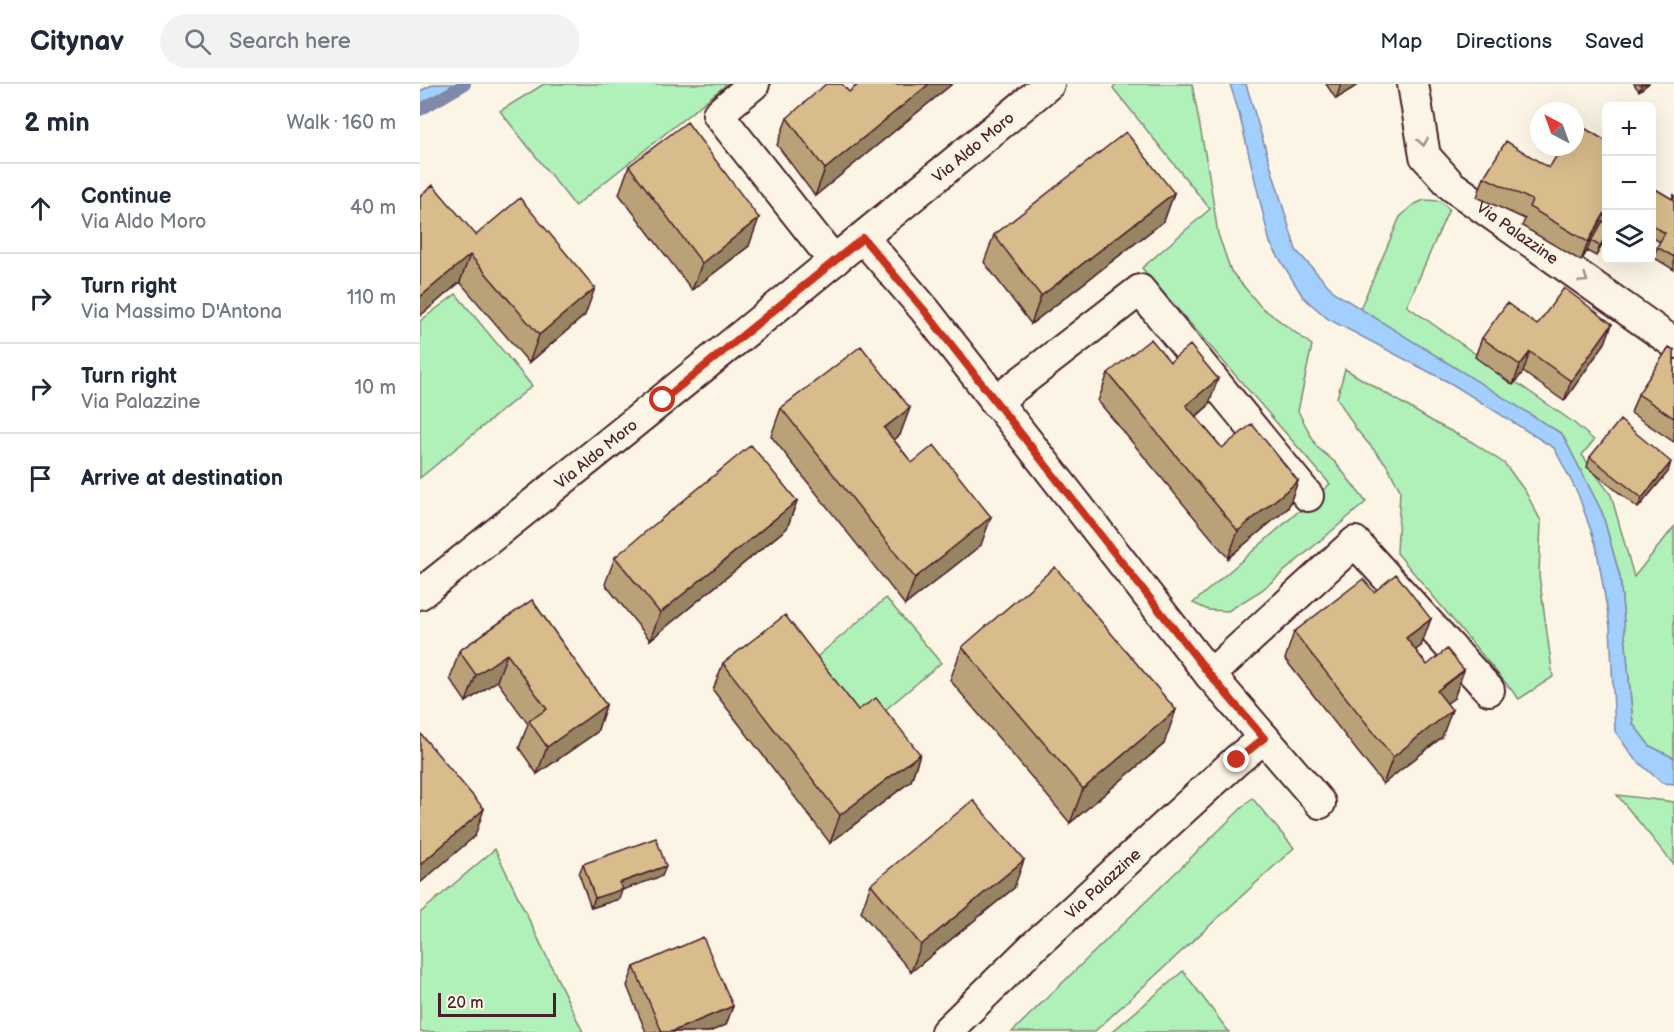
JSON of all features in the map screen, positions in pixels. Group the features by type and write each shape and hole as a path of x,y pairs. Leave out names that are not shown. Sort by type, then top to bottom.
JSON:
{"street":[{"path":"754,84 718,114 834,261"},
{"name":"Via Aldo Moro","path":"420,594 863,238 1049,84"},
{"name":"Via Palazzine","path":"1413,84 1425,156 1452,186 1674,343"},
{"path":"863,238 924,310 1210,675 1320,803"},
{"path":"995,402 1140,290 1308,496"},
{"path":"1210,675 1356,542 1489,690"},
{"name":"Via Palazzine","path":"946,1032 1034,946 1264,738"}],"green space":[{"path":"544,84 727,84 575,206 500,111"},
{"path":"1116,84 1192,84 1218,234 1231,271 1261,307 1312,345 1298,411 1317,447 1336,463 1366,502 1262,590 1228,611 1208,610 1193,603 1330,484 1142,268 1210,209 1113,88"},
{"path":"1424,200 1440,201 1449,209 1407,306 1573,422 1594,440 1582,455 1611,495 1634,577 1674,527 1674,758 1650,746 1633,724 1620,577 1602,512 1562,434 1360,309 1400,217 1413,205"},
{"path":"456,294 532,386 420,478 420,321"},
{"path":"1345,369 1437,424 1472,442 1505,464 1525,491 1541,521 1539,575 1553,677 1519,699 1397,553 1400,490 1386,464 1356,429 1337,398"},
{"path":"886,598 941,663 866,726 812,661"},
{"path":"1617,795 1674,802 1674,865"},
{"path":"1252,798 1294,848 1094,1032 1012,1032"},
{"path":"495,849 583,1032 420,1032 420,913"},
{"path":"1183,971 1229,1032 1112,1032"}],"water":[{"path":"434,84 465,84 420,110 420,91"},
{"path":"1230,84 1246,84 1296,250 1335,293 1562,434 1602,512 1620,577 1633,724 1650,746 1674,758 1674,784 1662,783 1633,757 1615,731 1610,626 1596,545 1578,494 1554,448 1452,384 1328,319 1303,297 1270,243"}],"building":[{"path":"826,84 842,84 849,92 859,84 929,84 825,169 787,118"},
{"path":"687,122 759,218 702,263 629,166"},
{"path":"1584,128 1602,139 1602,218 1588,242 1529,207 1532,200 1484,177 1506,141 1549,168 1556,156 1584,156"},
{"path":"1126,132 1174,193 1041,296 994,235"},
{"path":"433,185 476,235 520,198 595,288 539,335 470,255 420,297 420,196"},
{"path":"1656,189 1672,199 1674,194 1674,257 1657,247 1665,233 1656,227"},
{"path":"1602,223 1600,246 1591,241"},
{"path":"1564,288 1612,324 1571,381 1530,352 1520,365 1482,338 1507,303 1537,325"},
{"path":"1151,339 1170,362 1190,345 1218,379 1186,405 1222,448 1252,424 1298,481 1238,531 1108,373"},
{"path":"861,346 910,408 884,428 912,463 934,445 991,517 915,578 781,408"},
{"path":"1669,347 1674,350 1674,418 1638,394"},
{"path":"1620,420 1671,462 1642,498 1590,457"},
{"path":"751,445 797,501 660,613 615,557"},
{"path":"1055,567 1176,710 1083,789 962,647"},
{"path":"1396,574 1431,619 1406,638 1427,665 1447,649 1464,670 1437,691 1452,710 1393,757 1294,632 1363,579 1374,592"},
{"path":"532,600 606,705 547,747 529,721 547,709 507,654 476,675 459,651"},
{"path":"785,615 858,710 876,698 920,754 840,815 723,663"},
{"path":"420,733 484,809 421,864 420,863"},
{"path":"973,800 1024,860 921,945 871,884"},
{"path":"656,838 666,866 619,883 623,889 595,898 583,864"},
{"path":"703,937 733,1006 671,1032 662,1032 634,967"}],"waterway":[{"path":"420,110 465,84"}],"route":[{"path":"663,400 863,238 924,310 1210,675 1264,738 1237,760"}]}
